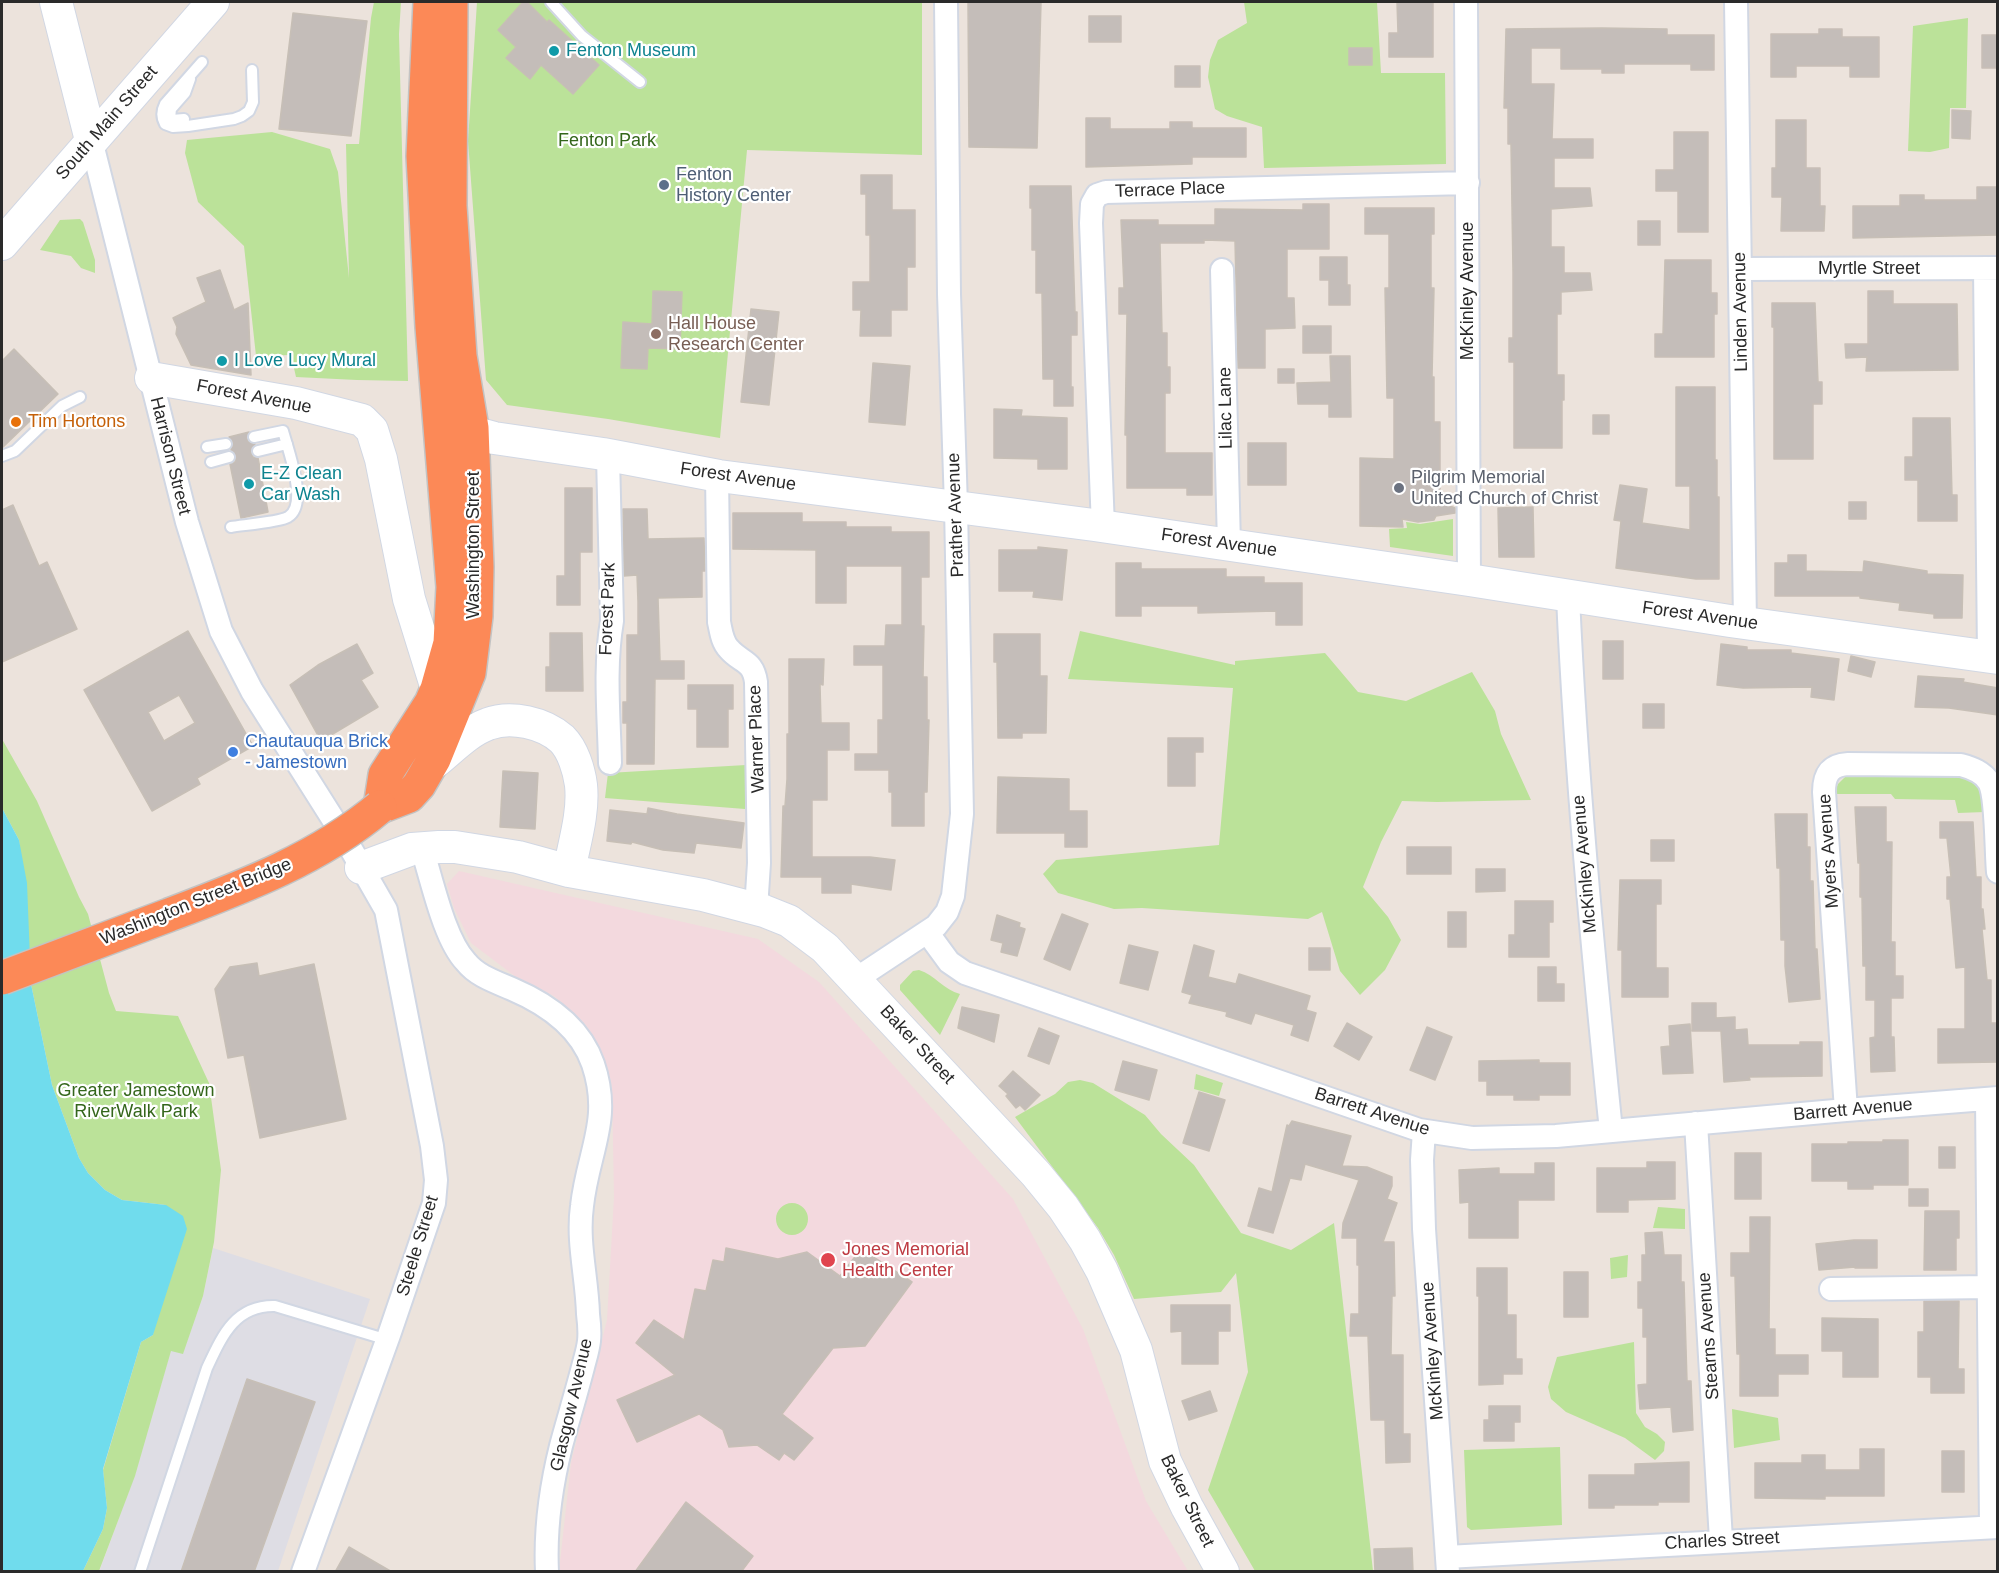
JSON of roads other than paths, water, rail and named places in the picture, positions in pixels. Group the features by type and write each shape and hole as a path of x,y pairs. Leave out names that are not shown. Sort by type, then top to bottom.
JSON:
{"highway":[{"name":"Washington Street","path":"430,2 423,156 431,304 456,432 477,567 476,616 469,674 429,767 409,796 380,807 385,775 392,767 437,689 450,643 456,432 460,356 450,206 451,2"},
{"name":"Washington Street Bridge","path":"2,978 251,884 311,855 357,826 380,807"}],"street":[{"name":"Harrison Street","path":"56,2 187,522 221,631 252,692 364,873"},
{"name":"South Main Street","path":"2,244 213,2"},
{"name":"Prather Avenue","path":"847,971 927,932 936,926 947,912 953,896 962,814 949,294 946,2"},
{"name":"McKinley Avenue","path":"1466,2 1469,580"},
{"name":"Linden Avenue","path":"1736,2 1745,623"},
{"name":"Terrace Place","path":"1103,526 1091,223 1092,204 1097,195 1106,192 1228,188 1468,183"},
{"name":"Myrtle Street","path":"1741,269 1991,268"},
{"path":"1991,268 1993,658"},
{"name":"Lilac Lane","path":"1222,270 1229,545"},
{"name":"Forest Avenue","path":"151,378 296,403 362,420 372,430 381,459 409,599 437,689"},
{"name":"Forest Avenue","path":"456,432 717,475 1103,526 1469,580 1568,597 1993,658"},
{"name":"Forest Park","path":"608,456 612,621 607,668 610,763"},
{"name":"Warner Place","path":"717,475 719,622 722,637 728,648 750,665 754,670 756,682 759,863 756,909"},
{"name":"McKinley Avenue","path":"1568,597 1578,777 1611,1131"},
{"path":"429,767 476,730 496,722 530,723 562,740 575,760 581,785 581,807 569,871"},
{"name":"Myers Avenue","path":"1846,1110 1824,792 1827,775 1832,767 1840,764 1961,765 1973,768 1989,781 1992,792 1998,872"},
{"name":"Baker Street","path":"364,873 386,857 412,849 455,847 518,857 569,871 703,895 756,909 789,921 825,948 1036,1174 1063,1207 1102,1271 1136,1350 1165,1461 1187,1507 1223,1572"},
{"name":"Glasgow Avenue","path":"422,849 448,930 465,962 478,973 525,994 561,1018 585,1045 599,1086 601,1105 599,1129 587,1172 579,1233 587,1290 590,1340 552,1489 548,1524 547,1572"},
{"name":"Steele Street","path":"303,1572 388,1340 434,1203 436,1180 432,1146 386,910 364,873"},
{"name":"Barrett Avenue","path":"927,932 949,962 965,973 1424,1131 1472,1138 1556,1136 1993,1099"},
{"path":"1993,1099 1990,1287 1994,1527"},
{"name":"Stearns Avenue","path":"1696,1124 1721,1540"},
{"name":"McKinley Avenue","path":"1424,1131 1422,1160 1424,1229 1447,1564"},
{"path":"1831,1289 1990,1287"},
{"name":"Charles Street","path":"1447,1564 1721,1540 1994,1527"}],"lane":[{"path":"551,2 582,36 640,82"},
{"path":"202,63 162,109 165,124 173,127 234,119 249,111 253,102 252,70"},
{"path":"2,456 15,451 62,406 80,397"},
{"path":"231,527 287,518 294,511 298,490 283,431 254,437"},
{"path":"207,447 226,444"},
{"path":"258,451 287,444"},
{"path":"211,462 229,457"},
{"path":"140,1572 207,1368 236,1319 260,1305 275,1306 388,1340"}],"water":[{"path":"2,808 19,840 27,883 31,984 52,1085 79,1158 88,1173 105,1190 122,1200 166,1205 183,1216 187,1229 153,1335 141,1342 103,1469 107,1508 103,1529 83,1571 2,1571"}],"place":[{"name":"Fenton Museum","path":"554,51"},
{"name":"Fenton History Center","path":"664,185"},
{"name":"Hall House Research Center","path":"656,334"},
{"name":"I Love Lucy Mural","path":"222,361"},
{"name":"Tim Hortons","path":"16,422"},
{"name":"E-Z Clean Car Wash","path":"249,484"},
{"name":"Pilgrim Memorial United Church of Christ","path":"1399,488"},
{"name":"Chautauqua Brick - Jamestown","path":"233,752"},
{"name":"Jones Memorial Health Center","path":"828,1260"}],"park label":[{"name":"Fenton Park","path":"607,141"},
{"name":"Greater Jamestown RiverWalk Park","path":"136,1101"}]}
